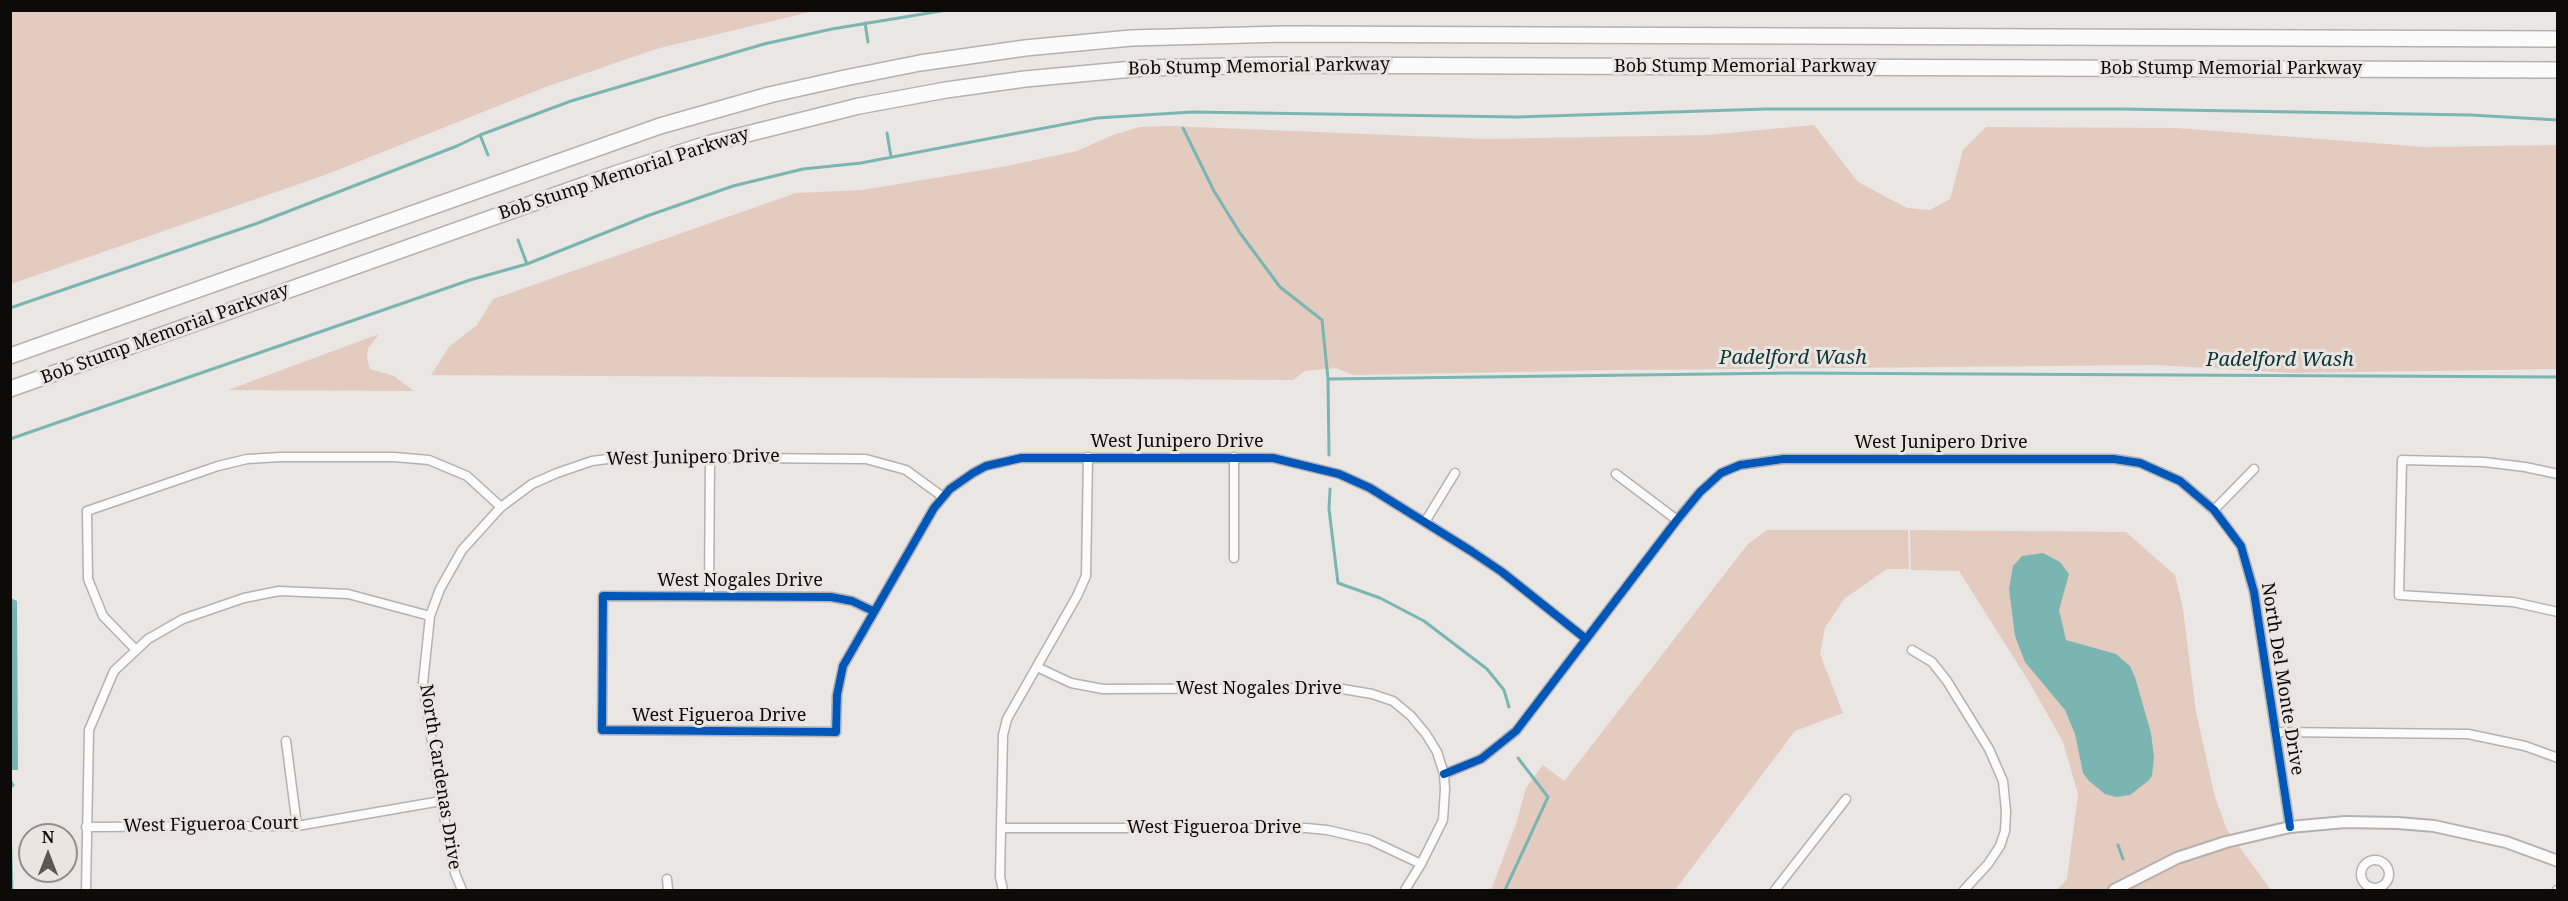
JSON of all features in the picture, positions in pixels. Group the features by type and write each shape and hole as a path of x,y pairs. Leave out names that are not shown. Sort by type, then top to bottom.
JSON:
{"highway":[{"name":"Bob Stump Memorial Parkway","path":"10,356 660,126 769,95 845,78 930,62 1025,48 1131,38 1284,34 2467,39 2558,37"},
{"name":"Bob Stump Memorial Parkway","path":"10,389 687,150 840,110 1006,81 1102,71 1234,65 2558,72"}],"street":[{"path":"136,650 103,616 88,579 87,512 218,466 247,459 281,456 394,456 429,460 467,476 501,507"},
{"path":"709,596 710,456"},
{"name":"West Junipero Drive","path":"501,507 545,478 592,461 622,457 866,459 906,470 943,497 973,473 1007,460 1088,457 1273,458 1339,474 1370,488 1502,572 1586,639"},
{"path":"1003,891 1000,876 1003,735 1007,719 1086,576 1088,457"},
{"path":"1234,457 1234,558"},
{"name":"West Junipero Drive","path":"1444,774 1481,759 1516,731 1700,492 1721,473 1750,462 1783,459 2114,459 2140,463 2180,481 2214,510"},
{"path":"2558,474 2484,462 2402,460 2399,595 2456,596 2513,602 2558,612"},
{"path":"2214,510 2254,469"},
{"path":"1425,522 1455,473"},
{"path":"1616,474 1677,520"},
{"path":"873,611 943,497"},
{"name":"North Cardenas Drive","path":"462,891 455,873 441,801 423,683 430,616 440,589 462,550 501,507"},
{"name":"North Del Monte Drive","path":"2214,510 2241,546 2249,571 2290,827"},
{"path":"86,891 89,729 114,671 157,633 183,619 244,598 279,591 348,594 430,616"},
{"name":"West Nogales Drive","path":"602,730 603,596 831,597 852,601 873,611"},
{"name":"West Figueroa Drive","path":"602,730 836,732 837,695 843,666 873,611"},
{"path":"1912,650 1932,662 1947,681 1998,766 2006,797 2005,831 2000,846 1988,864 1964,891"},
{"name":"West Nogales Drive","path":"1037,667 1071,683 1103,689 1337,688 1372,694 1393,702 1426,734 1437,753 1444,774 1443,820 1405,891"},
{"path":"2276,732 2468,734 2525,746 2558,758"},
{"path":"286,741 297,826"},
{"path":"1775,891 1846,799"},
{"name":"West Figueroa Court","path":"86,827 297,826 441,801"},
{"path":"2114,891 2177,858 2226,842 2290,827 2372,822 2434,826 2506,842 2558,861"},
{"name":"West Figueroa Drive","path":"1001,828 1306,828 1327,830 1370,840 1421,864"},
{"path":"667,879 668,891"}],"shaded area":[{"path":"11,10 814,11 656,49 543,88 325,175 11,284"},
{"path":"1814,125 1858,182 1907,208 1930,210 1950,199 1963,150 1986,127 2177,128 2425,147 2557,145 2557,369 2294,373 2155,365 1353,375 1336,368 1305,371 1293,380 431,375 449,347 477,325 493,299 796,193 862,190 1007,166 1077,151 1113,135 1140,127 1171,126 1487,139 1707,135"},
{"path":"379,334 368,349 367,358 370,369 394,376 414,391 228,390"},
{"path":"1767,530 1908,530 1909,569 1887,569 1844,599 1825,628 1820,654 1843,713 1795,731 1675,890 1491,890 1516,824 1526,788 1543,765 1564,781 1748,544"},
{"path":"1910,530 2126,532 2175,575 2183,609 2196,712 2215,797 2227,830 2271,890 2057,890 2067,879 2078,794 2063,742 2031,685 1959,571 1911,570"}],"water":[{"path":"2043,553 2060,562 2069,574 2059,610 2066,640 2116,654 2130,666 2135,677 2151,733 2154,757 2152,776 2130,795 2116,797 2105,794 2083,773 2075,734 2065,710 2025,662 2015,636 2009,589 2013,566 2022,556"},
{"path":"11,598 17,601 18,770 10,770"}],"waterway":[{"path":"10,308 258,223 571,101 764,44 832,29 947,10"},
{"path":"865,23 868,42"},
{"path":"10,439 470,280 527,264 647,216 733,186 803,169 861,163 1097,118 1192,112 1517,117 1766,109 2120,109 2471,115 2558,120"},
{"name":"Padelford Wash","path":"1183,128 1214,191 1240,233 1280,287 1322,320 1328,379 1329,455"},
{"path":"887,133 891,157"},
{"path":"480,135 488,155"},
{"path":"518,240 527,264"},
{"name":"Padelford Wash","path":"1328,379 1788,373 2558,377"},
{"path":"1330,489 1329,509 1338,583 1380,598 1424,621 1487,669 1504,690 1509,707"},
{"path":"1505,890 1548,797 1518,758"},
{"path":"10,780 13,785 10,788"},
{"path":"10,825 12,890"},
{"path":"2118,845 2123,859"}],"cycle path":[{"path":"873,611 852,601 831,597 603,596 602,730 836,732 837,695 843,666 934,508 950,489 973,473 986,466 1021,458 1273,458 1339,474 1370,488 1471,551 1502,572 1586,639"},
{"path":"1444,774 1481,759 1516,731 1677,520 1700,492 1721,473 1740,465 1783,459 2114,459 2140,463 2180,481 2214,510 2241,546 2254,592 2290,827"}]}
